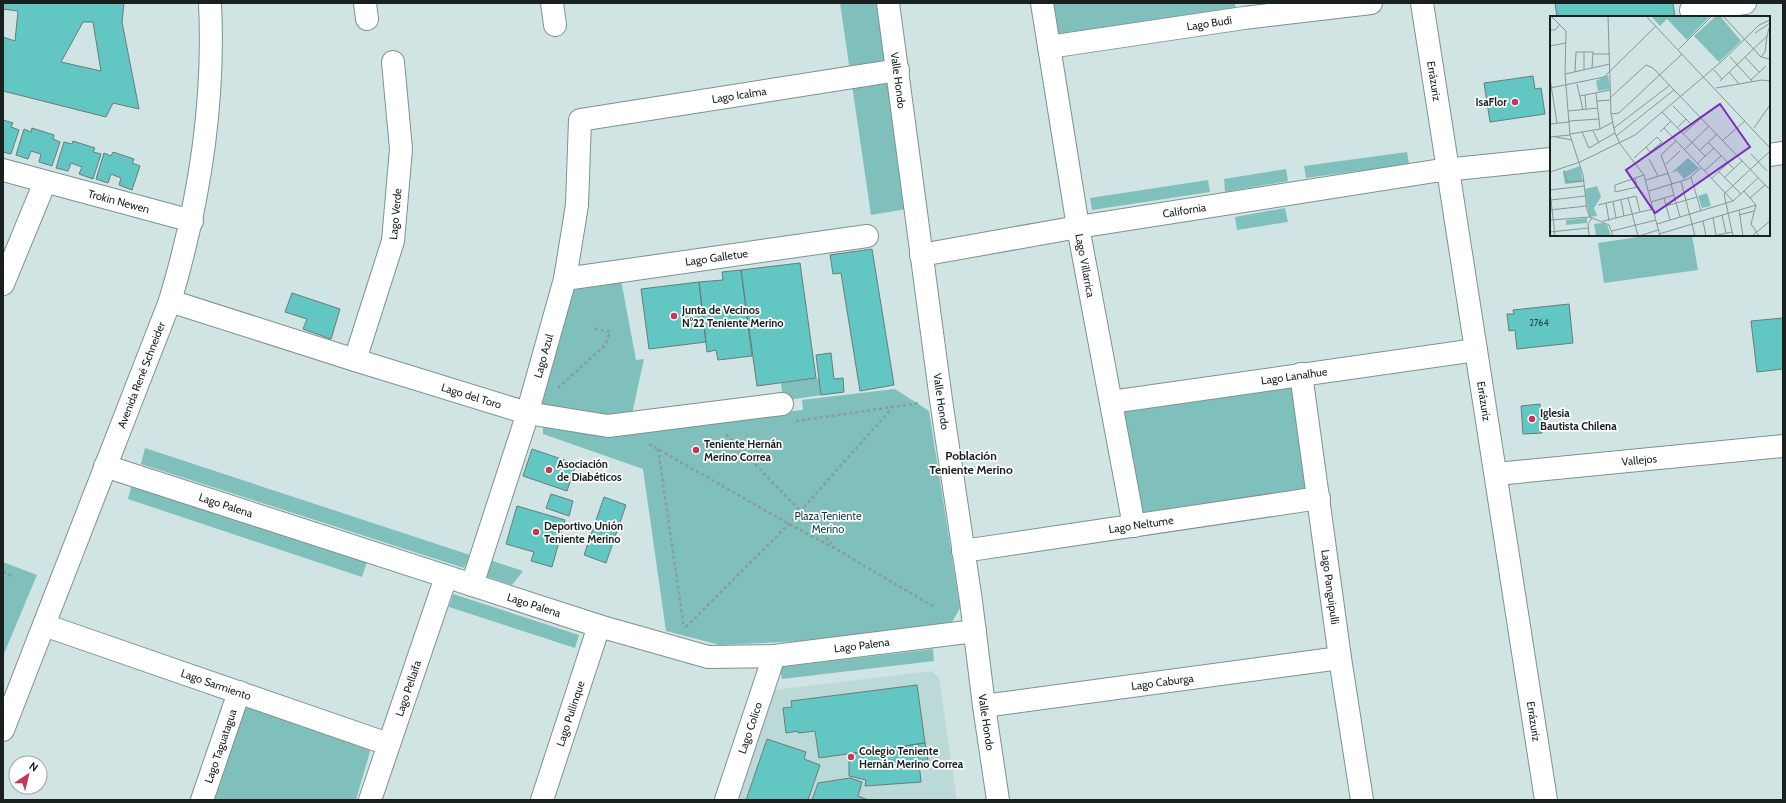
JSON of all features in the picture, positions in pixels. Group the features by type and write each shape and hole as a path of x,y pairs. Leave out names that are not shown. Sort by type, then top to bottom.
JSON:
{"street":[{"name":"Avenida René Schneider","path":"3,730 170,301 192,221 208,118 211,66 210,3"},
{"path":"552,3 555,25"},
{"name":"Valle Hondo","path":"888,3 898,70 921,255 998,800"},
{"name":"Lago Villarrica","path":"1042,3 1078,227 1134,526"},
{"name":"Lago Budi","path":"1049,47 1243,11 1371,3"},
{"name":"Errázuriz","path":"1422,3 1546,800"},
{"path":"1691,10 1745,3"},
{"name":"Lago Verde","path":"354,360 393,241 401,149 393,62"},
{"name":"Lago Icalma","path":"580,120 898,70"},
{"name":"Lago Azul","path":"472,585 527,413 565,279 577,205 580,120"},
{"path":"1770,155 1783,153"},
{"name":"California","path":"921,255 1078,227 1448,170 1550,159"},
{"name":"Trokin Newen","path":"3,170 192,221"},
{"path":"3,284 45,182"},
{"name":"Lago Galletue","path":"565,279 867,236"},
{"name":"Lago del Toro","path":"170,301 354,360 527,413 608,426 782,404"},
{"name":"Lago Lanalhue","path":"1111,402 1476,350"},
{"name":"Lago Panguipulli","path":"1301,374 1340,658 1362,800"},
{"name":"Vallejos","path":"1496,474 1783,446"},
{"name":"Lago Palena","path":"106,466 599,626 708,657 774,656 975,631"},
{"name":"Lago Neltume","path":"964,551 1319,498"},
{"name":"Lago Pellaifa","path":"370,800 446,577"},
{"name":"Lago Sarmiento","path":"44,626 388,744"},
{"name":"Lago Pullinque","path":"542,800 599,626"},
{"name":"Lago Colico","path":"726,800 774,656"},
{"name":"Lago Caburga","path":"984,706 1340,658"},
{"name":"Lago Taguatagua","path":"202,800 239,692"}],"path":[{"path":"556,390 605,345 610,332 593,328"},
{"path":"658,449 684,629 789,524 892,407"},
{"path":"724,432 801,510 836,549"},
{"path":"648,443 789,524 836,549 934,607"},
{"path":"3,572 12,576"}],"shaded area":[{"name":"Colegio Teniente Hernán Merino Correa","path":"931,671 939,678 957,800 737,800 774,690"}],"green space":[{"path":"840,3 878,3 906,209 871,215"},
{"path":"1050,3 1235,3 1236,13 1054,39"},
{"path":"1407,152 1409,164 1306,178 1304,166"},
{"path":"1286,169 1288,181 1225,192 1224,179"},
{"path":"1208,180 1210,192 1092,210 1090,198"},
{"path":"1285,208 1288,222 1237,230 1235,217"},
{"path":"1645,236 1692,236 1698,270 1604,283 1598,243"},
{"path":"621,280 636,360 644,359 632,414 598,417 534,406 571,286"},
{"path":"819,378 821,395 788,400 783,397 781,383"},
{"path":"1294,381 1311,494 1140,519 1124,414 1132,404"},
{"name":"Plaza Teniente Merino","path":"895,389 929,411 960,608 951,624 803,641 720,645 666,631 643,469 543,434 543,422 640,427 803,410 802,400"},
{"path":"145,448 470,555 464,568 141,464"},
{"path":"132,484 367,562 362,577 128,499"},
{"path":"490,560 523,571 512,585 485,576"},
{"path":"3,562 37,575 3,656"},
{"path":"453,594 579,635 575,648 449,607"},
{"path":"933,649 934,661 782,679 780,667"},
{"path":"240,700 371,748 356,800 207,800"}],"building":[{"path":"3,3 124,3 122,22 139,109 113,103 106,117 3,91 3,37 15,41 18,11 3,9","holes":["83,22 93,22 101,71 61,62"]},
{"path":"1555,3 1673,3 1675,16 1557,16"},
{"name":"IsaFlor","path":"1533,76 1535,89 1541,88 1545,114 1490,122 1484,83"},
{"path":"3,120 13,123 11,127 19,130 11,154 3,152"},
{"path":"32,128 54,135 53,139 60,142 52,166 39,162 41,154 31,151 28,159 16,155 24,129 31,132"},
{"path":"73,141 95,148 93,152 101,154 93,179 79,174 82,167 71,163 68,171 56,168 64,142 72,144"},
{"path":"113,152 134,159 132,163 140,166 132,190 119,185 121,178 111,174 108,183 96,179 104,153 111,156"},
{"path":"872,249 894,385 860,391 841,273 833,274 830,255"},
{"path":"800,263 816,378 757,386 741,270"},
{"path":"741,270 752,356 718,360 716,350 707,352 699,282 723,280 722,272"},
{"name":"Junta de Vecinos N°22 Teniente Merino","path":"699,282 706,342 649,349 641,289"},
{"path":"292,293 340,309 331,339 303,329 307,319 285,312"},
{"path":"1569,304 1573,343 1517,349 1515,330 1509,331 1507,314 1514,314 1513,310"},
{"path":"1783,318 1783,369 1757,372 1751,321"},
{"path":"831,353 834,379 843,378 844,392 821,395 816,355"},
{"name":"Iglesia Bautista Chilena","path":"1540,404 1542,433 1523,434 1521,406"},
{"name":"Asociación de Diabéticos","path":"532,449 576,464 567,491 523,476"},
{"path":"551,494 573,501 569,516 546,508"},
{"path":"604,497 626,505 606,563 584,555"},
{"name":"Deportivo Unión Teniente Merino","path":"517,506 565,520 552,567 531,561 534,552 506,544"},
{"path":"917,685 925,743 819,758 815,731 786,733 783,708 792,707 791,701"},
{"path":"767,739 806,752 804,759 820,765 808,800 746,800"},
{"path":"925,743 928,760 919,763 921,782 865,786 866,780 849,776 849,754"},
{"path":"850,778 862,782 858,796 868,800 812,800 818,783"}],"place":[{"name":"IsaFlor","path":"1515,102"},
{"name":"Junta de Vecinos N°22 Teniente Merino","path":"674,316"},
{"name":"Iglesia Bautista Chilena","path":"1532,419"},
{"name":"Teniente Hernán Merino Correa","path":"696,450"},
{"name":"Asociación de Diabéticos","path":"549,470"},
{"name":"Deportivo Unión Teniente Merino","path":"536,532"},
{"name":"Colegio Teniente Hernán Merino Correa","path":"851,757"}],"district":[{"name":"Población Teniente Merino","path":"971,462"}]}
